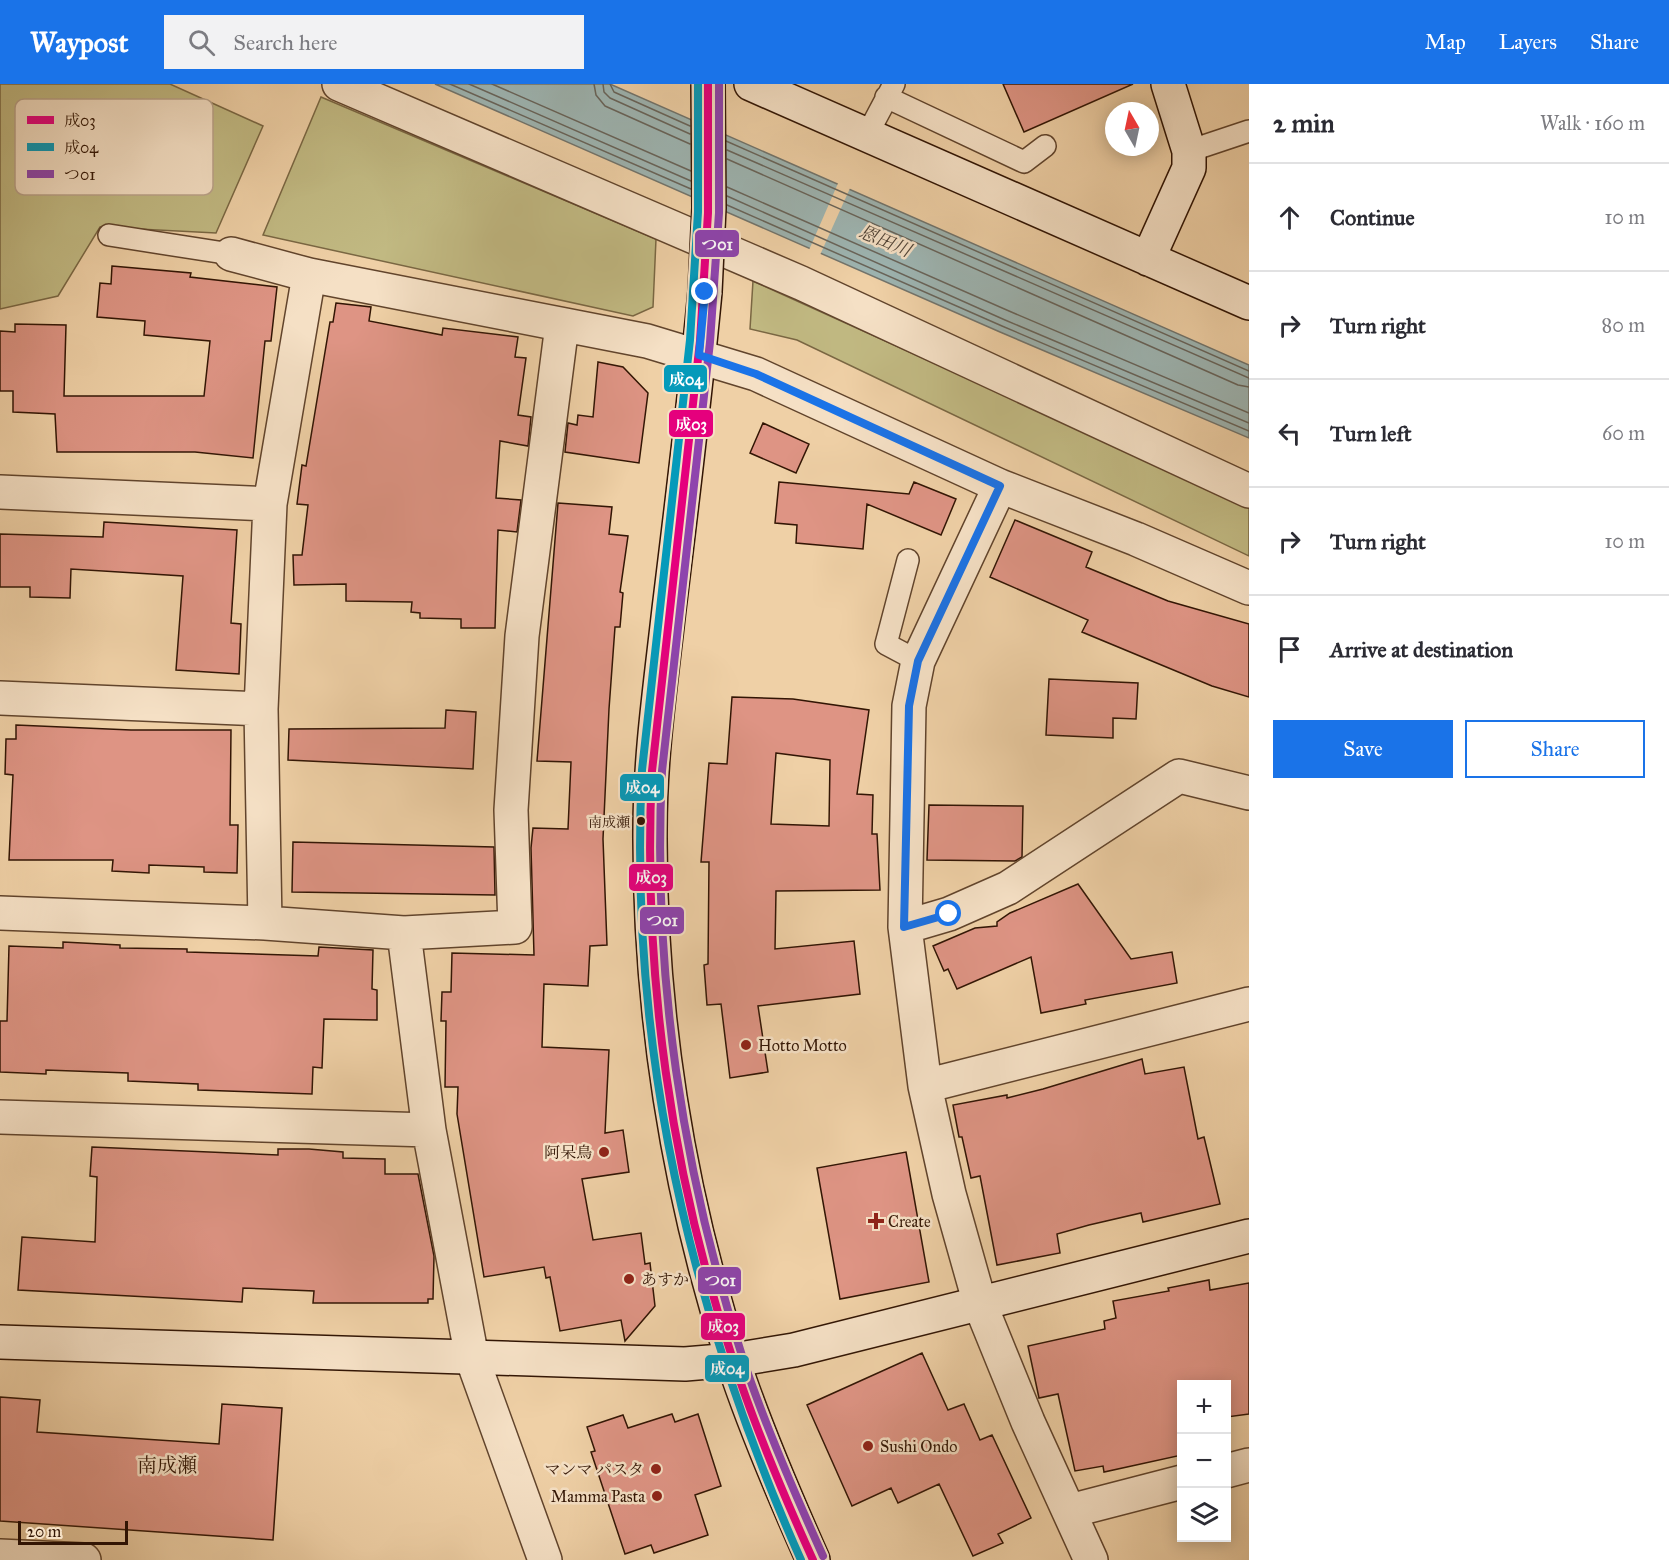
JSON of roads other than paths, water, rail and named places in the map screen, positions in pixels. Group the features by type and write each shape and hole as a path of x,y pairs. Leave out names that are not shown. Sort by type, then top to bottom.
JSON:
{"street":[{"path":"339,84 801,283 1249,491"},
{"path":"708,84 709,208 705,292 660,690 650,828 655,960 663,1055 692,1210 733,1360 749,1407 813,1560"},
{"path":"751,84 1249,303"},
{"path":"1148,259 1189,168 1189,151 1168,84"},
{"path":"231,254 309,275 647,341 699,355 756,374 1000,486 1136,539 1249,588"},
{"path":"265,923 261,709 270,504 309,275"},
{"path":"0,913 265,923 404,933 515,927 511,810 522,636 562,325"},
{"path":"1000,486 918,661 909,706 904,927 925,1086 949,1194 980,1304 1028,1422 1091,1560"},
{"path":"0,492 270,504"},
{"path":"0,698 261,709"},
{"path":"904,927 949,914 1008,888 1179,776 1249,793"},
{"path":"404,933 429,1130 472,1358 545,1560"},
{"path":"925,1086 1249,1004"},
{"path":"0,1117 429,1130"},
{"path":"0,1342 685,1364 733,1360 794,1350 1249,1236"},
{"path":"1231,1470 1249,1465"},
{"path":"1070,1511 1177,1483"},
{"path":"0,1556 84,1560"}],"lane":[{"path":"867,135 890,91 1024,162 1045,146"},
{"path":"1189,151 1249,131"},
{"path":"109,235 231,254"},
{"path":"908,560 886,644 918,661"}],"water":[{"name":"恩田川","path":"435,84 610,84 1249,365 1249,438 1000,332"}],"place":[{"name":"南成瀬","path":"641,821"},
{"name":"Hotto Motto","path":"746,1045"},
{"name":"阿呆鳥","path":"604,1152"},
{"name":"Create","path":"876,1221"},
{"name":"あすか","path":"629,1279"},
{"name":"Sushi Ondo","path":"868,1446"},
{"name":"マンマ パスタ","path":"656,1469"},
{"name":"Mamma Pasta","path":"657,1496"}],"district":[{"name":"南成瀬","path":"167,1465"}]}
